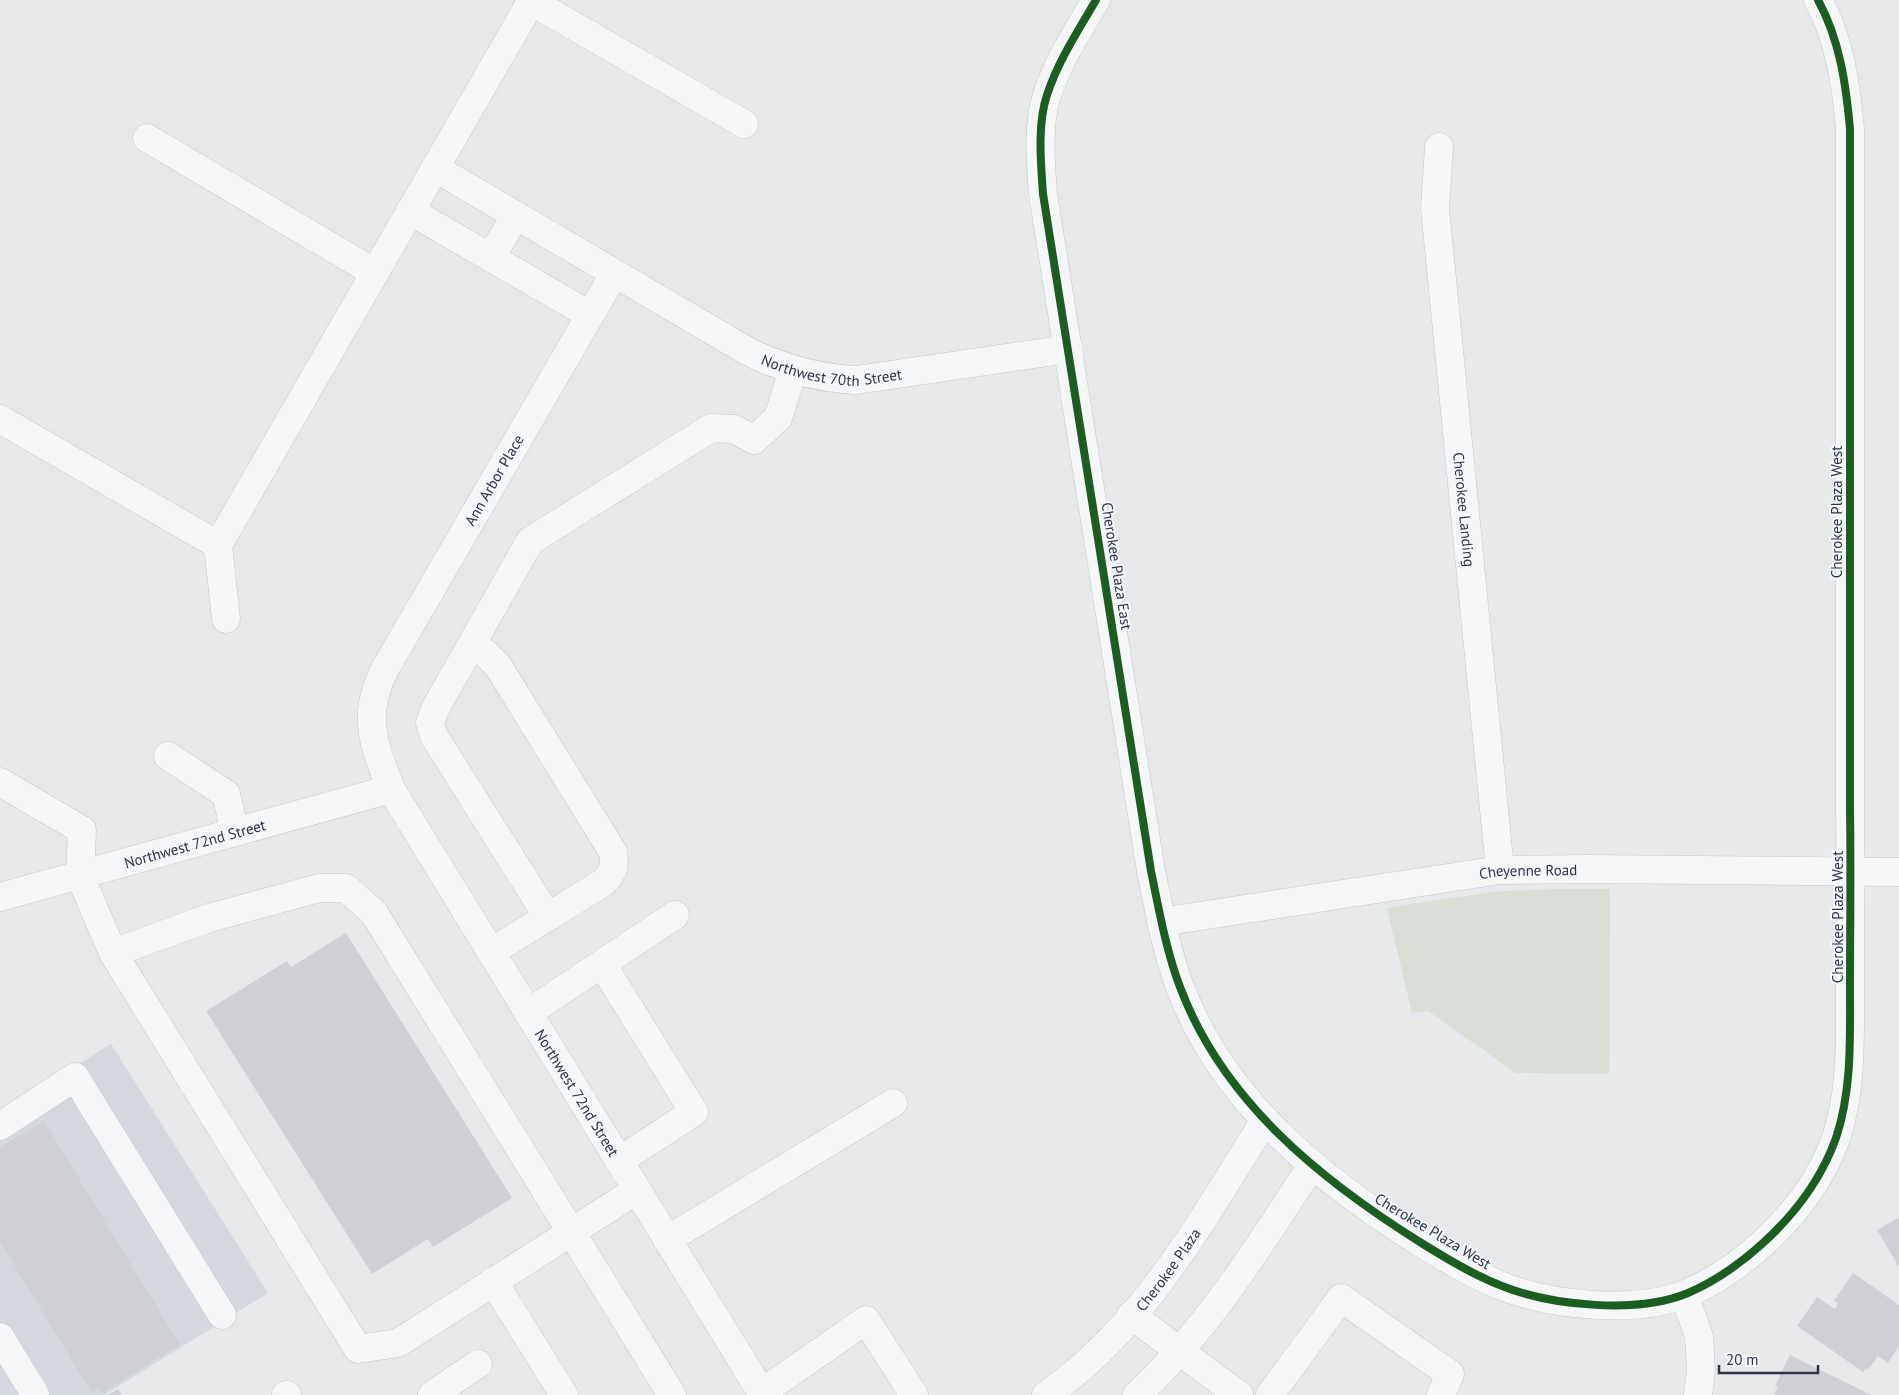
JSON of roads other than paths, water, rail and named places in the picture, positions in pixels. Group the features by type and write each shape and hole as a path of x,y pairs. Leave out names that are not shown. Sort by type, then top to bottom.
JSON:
{"street":[{"path":"226,619 218,545 531,0 744,124"},
{"name":"Cherokee Plaza East","path":"1096,0 1063,57 1046,97 1040,150 1043,194 1151,871 1161,922 1181,988 1206,1042 1236,1086 1264,1122"},
{"name":"Cherokee Plaza West","path":"1264,1122 1312,1165 1377,1215 1466,1270 1506,1288 1546,1299 1586,1305 1637,1304 1684,1295 1719,1277 1753,1252 1785,1224 1806,1198 1822,1170 1836,1137 1846,1098 1850,1065 1850,129 1846,86 1836,42 1818,0"},
{"path":"147,138 375,273"},
{"name":"Cherokee Landing","path":"1439,147 1435,208 1500,870"},
{"name":"Northwest 70th Street","path":"435,168 749,352 793,370 826,378 856,380 1069,349"},
{"path":"410,211 590,315"},
{"path":"491,257 516,215"},
{"name":"Ann Arbor Place","path":"375,687 614,274"},
{"path":"548,917 434,736 430,723 435,708 530,542 710,428 734,429 754,440 778,418 793,370"},
{"path":"0,419 218,545"},
{"path":"472,644 485,653 498,666 613,852 615,863 612,874 604,882 491,952"},
{"name":"Northwest 72nd Street","path":"375,687 371,721 375,750 391,789 762,1394"},
{"path":"168,756 226,794 235,832"},
{"path":"0,782 82,830 80,876 113,953 358,1349 398,1343 637,1190"},
{"name":"Northwest 72nd Street","path":"0,897 391,789"},
{"name":"Cheyenne Road","path":"1161,922 1500,870 1851,870 1899,872"},
{"path":"113,953 209,918 319,888 346,888 374,913 672,1395"},
{"path":"528,1013 675,915"},
{"path":"602,964 694,1112 619,1161"},
{"path":"0,1126 74,1077 222,1315"},
{"path":"667,1240 893,1103"},
{"name":"Cherokee Plaza","path":"1046,1395 1086,1362 1162,1279 1264,1122"},
{"path":"1137,1395 1180,1352 1246,1265 1312,1165"},
{"path":"493,1281 564,1395"},
{"path":"1684,1295 1699,1336 1701,1370 1698,1395"},
{"path":"1270,1395 1341,1298 1450,1374 1441,1395"},
{"path":"1131,1315 1240,1395"},
{"path":"762,1394 866,1320 914,1395"},
{"path":"0,1337 35,1394 33,1395"},
{"path":"432,1395 478,1364"}]}
